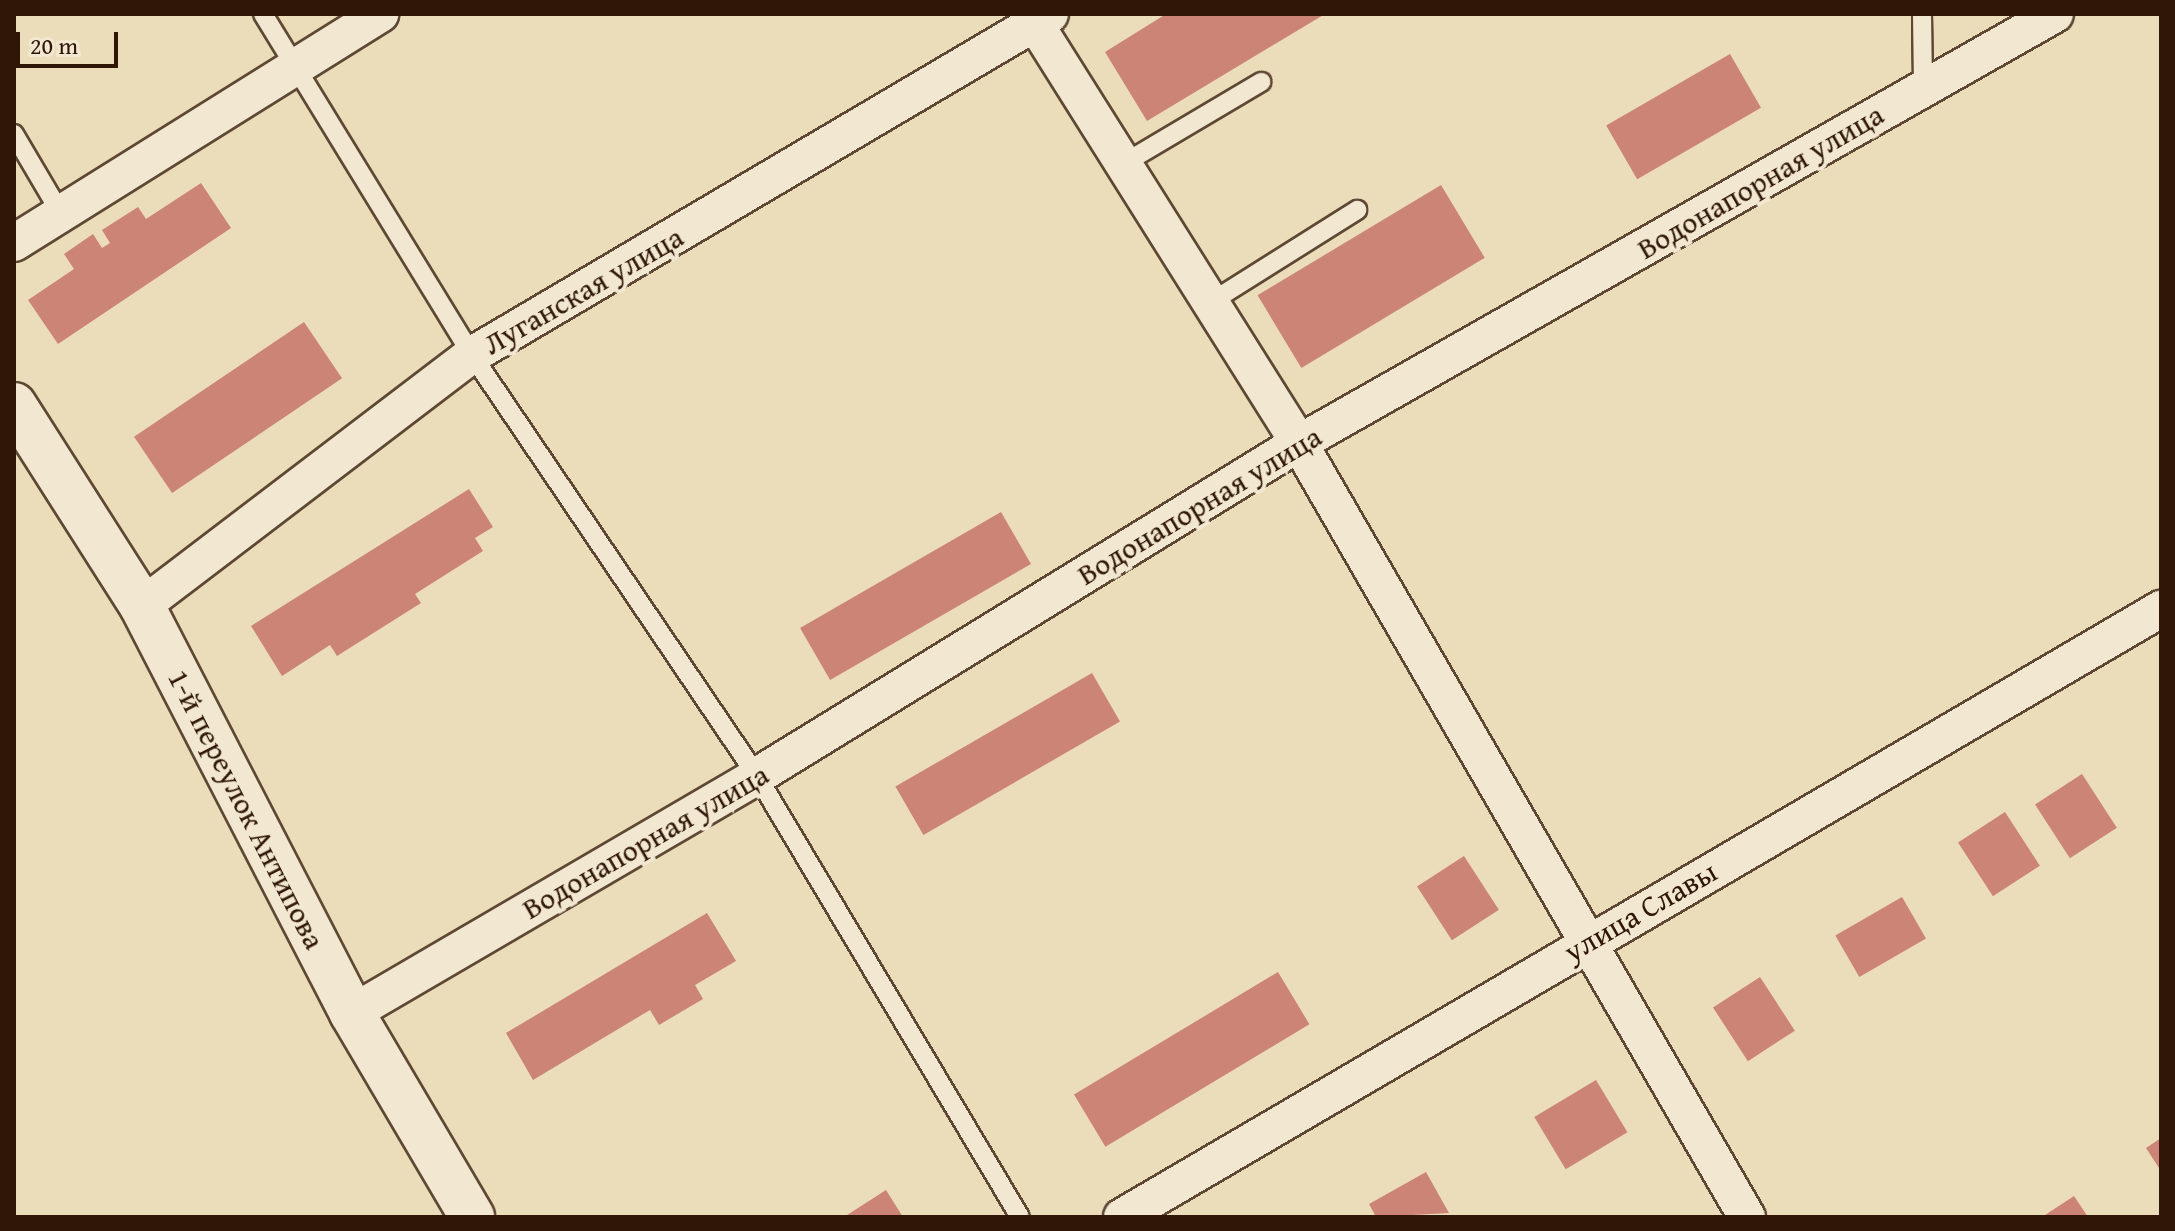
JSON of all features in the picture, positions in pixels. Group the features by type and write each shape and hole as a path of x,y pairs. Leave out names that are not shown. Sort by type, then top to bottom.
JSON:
{"main road":[{"name":"1-й переулок Антипова","path":"14,405 142,606 352,1013 472,1217"}],"street":[{"path":"14,243 294,61 380,14"},
{"name":"Водонапорная улица","path":"352,1013 757,776 1299,443 2055,14"},
{"path":"1038,17 1123,164 1299,443 1747,1217"},
{"name":"Луганская улица","path":"142,606 472,355 1038,17"},
{"name":"улица Славы","path":"1122,1217 1586,942 2161,609"}],"lane":[{"path":"263,14 472,355 757,776 1020,1217"},
{"path":"1922,14 1923,88"},
{"path":"1123,164 1261,82"},
{"path":"14,134 60,212"},
{"path":"1211,302 1357,210"}],"building":[{"path":"1166,14 1325,14 1147,121 1105,52"},
{"path":"1730,54 1761,108 1637,179 1606,126"},
{"path":"201,183 231,228 58,344 28,300 74,269 64,254 93,234 102,248 110,243 102,230 138,207 146,219"},
{"path":"1441,185 1485,258 1301,368 1258,295"},
{"path":"304,322 342,378 172,493 134,437"},
{"path":"469,489 493,527 475,538 483,551 415,594 421,603 337,656 330,645 282,676 251,626"},
{"path":"1001,512 1031,564 830,680 800,628"},
{"path":"1092,673 1120,721 923,835 895,786"},
{"path":"2082,774 2117,828 2070,858 2035,804"},
{"path":"2005,812 2040,866 1993,896 1958,842"},
{"path":"1464,856 1499,910 1452,940 1417,886"},
{"path":"1902,897 1926,939 1859,977 1835,936"},
{"path":"707,913 736,961 695,985 703,999 659,1025 650,1010 533,1080 506,1033"},
{"path":"1278,972 1309,1024 1105,1147 1074,1095"},
{"path":"1760,977 1795,1031 1748,1061 1713,1007"},
{"path":"1596,1080 1627,1132 1566,1169 1534,1117"},
{"path":"2161,1138 2161,1171 2146,1148"},
{"path":"1426,1172 1449,1213 1376,1217 1369,1204"},
{"path":"886,1190 903,1217 844,1217"},
{"path":"2074,1196 2088,1217 2042,1217"}]}
